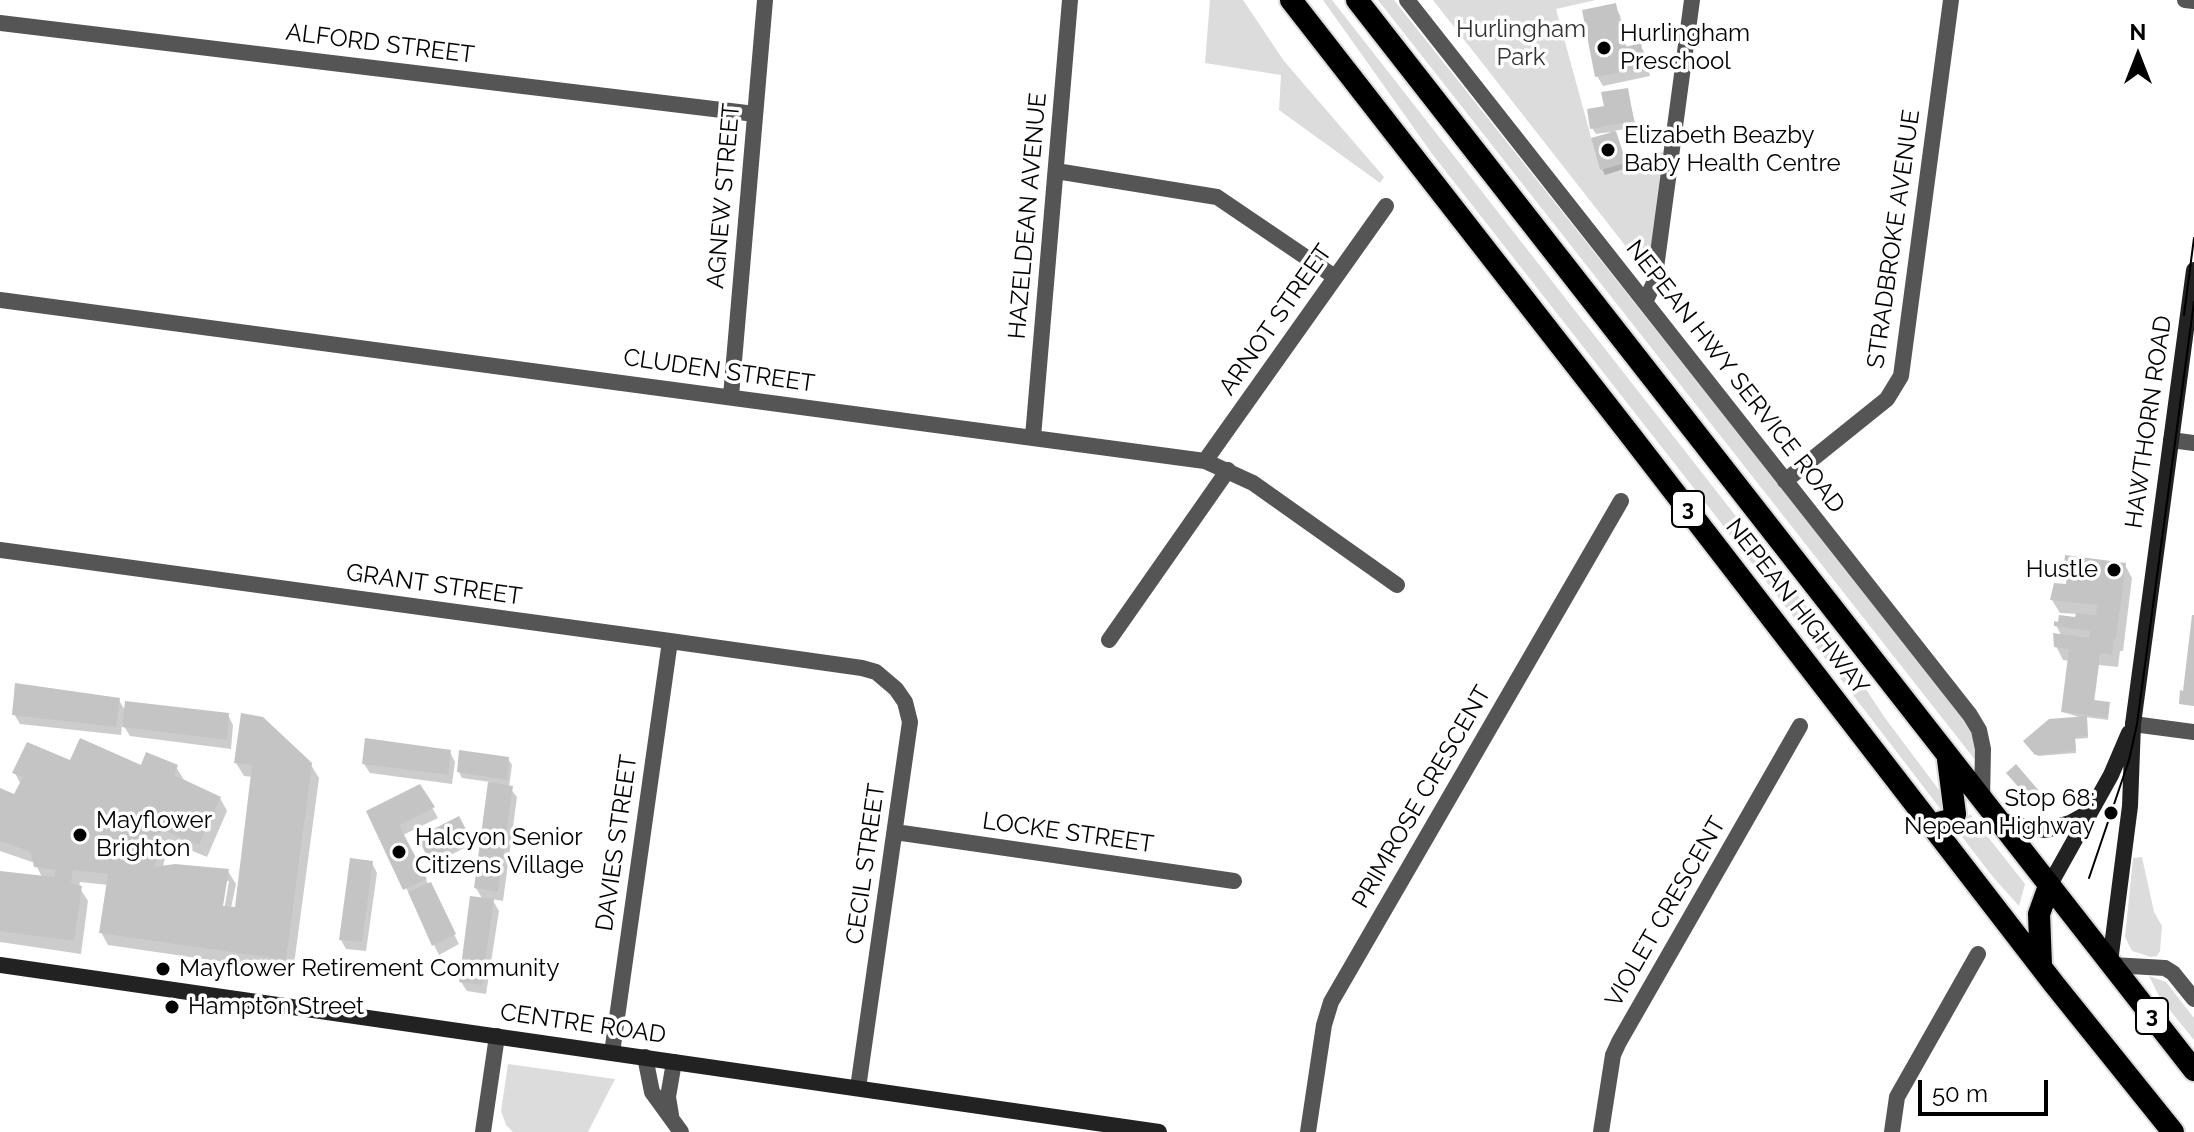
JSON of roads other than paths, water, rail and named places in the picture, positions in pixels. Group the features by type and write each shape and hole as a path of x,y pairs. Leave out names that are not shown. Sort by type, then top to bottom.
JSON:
{"highway":[{"name":"NEPEAN HIGHWAY","path":"1291,0 2173,1132"},
{"name":"NEPEAN HIGHWAY","path":"1357,0 2194,1070"},
{"path":"1931,825 1949,820 1955,814 1948,758"},
{"path":"2041,965 2039,914 2049,886"}],"main road":[{"name":"HAWTHORN ROAD","path":"2111,964 2130,806 2133,724 2194,270"},
{"name":"HAWTHORN ROAD","path":"2049,886 2094,808 2133,724"},
{"path":"1996,819 2046,830 2077,821 2094,808"},
{"name":"CENTRE ROAD","path":"0,965 1159,1132"}],"street":[{"name":"AGNEW STREET","path":"731,396 765,0"},
{"name":"HAZELDEAN AVENUE","path":"1033,437 1070,0"},
{"name":"NEPEAN HWY SERVICE ROAD","path":"1407,0 1646,300 1974,721 1983,749 1982,801"},
{"path":"1646,300 1654,283 1692,0"},
{"name":"STRADBROKE AVENUE","path":"1785,481 1887,399 1901,376 1951,0"},
{"path":"2185,0 2194,1"},
{"name":"ALFORD STREET","path":"0,23 755,114"},
{"path":"1056,171 1217,197 1335,277"},
{"name":"ARNOT STREET","path":"1205,461 1386,206"},
{"name":"CLUDEN STREET","path":"0,300 1205,461 1253,483 1397,585"},
{"path":"2171,440 2194,443"},
{"path":"1109,640 1228,470"},
{"name":"PRIMROSE CRESCENT","path":"1308,1132 1324,1025 1331,1002 1621,501"},
{"name":"GRANT STREET","path":"0,550 862,668"},
{"name":"DAVIES STREET","path":"612,1053 670,641"},
{"name":"CECIL STREET","path":"858,1088 909,732 905,702 887,680 862,668"},
{"path":"2133,724 2194,732"},
{"name":"VIOLET CRESCENT","path":"1601,1132 1613,1055 1619,1042 1800,726"},
{"name":"LOCKE STREET","path":"895,832 1234,881"},
{"path":"1892,1132 1897,1097 1978,954"},
{"path":"2111,964 2165,968 2173,973 2194,999"},
{"path":"483,1132 497,1036"},
{"path":"645,1057 652,1092 681,1132"},
{"path":"671,1117 668,1097 674,1062"}],"tram line":[{"path":"2184,315 2194,238"},
{"path":"2089,878 2129,760 2137,724 2194,302"}],"place":[{"name":"Hurlingham Preschool","path":"1604,48"},
{"name":"Elizabeth Beazby Baby Health Centre","path":"1608,150"},
{"name":"Hustle","path":"2114,570"},
{"name":"Stop 68: Nepean Highway","path":"2111,813"},
{"name":"Mayflower Brighton","path":"80,835"},
{"name":"Halcyon Senior Citizens Village","path":"399,852"},
{"name":"Mayflower Retirement Community","path":"163,969"},
{"name":"Hampton Street","path":"172,1007"}],"park label":[{"name":"Hurlingham Park","path":"1521,44"}]}
